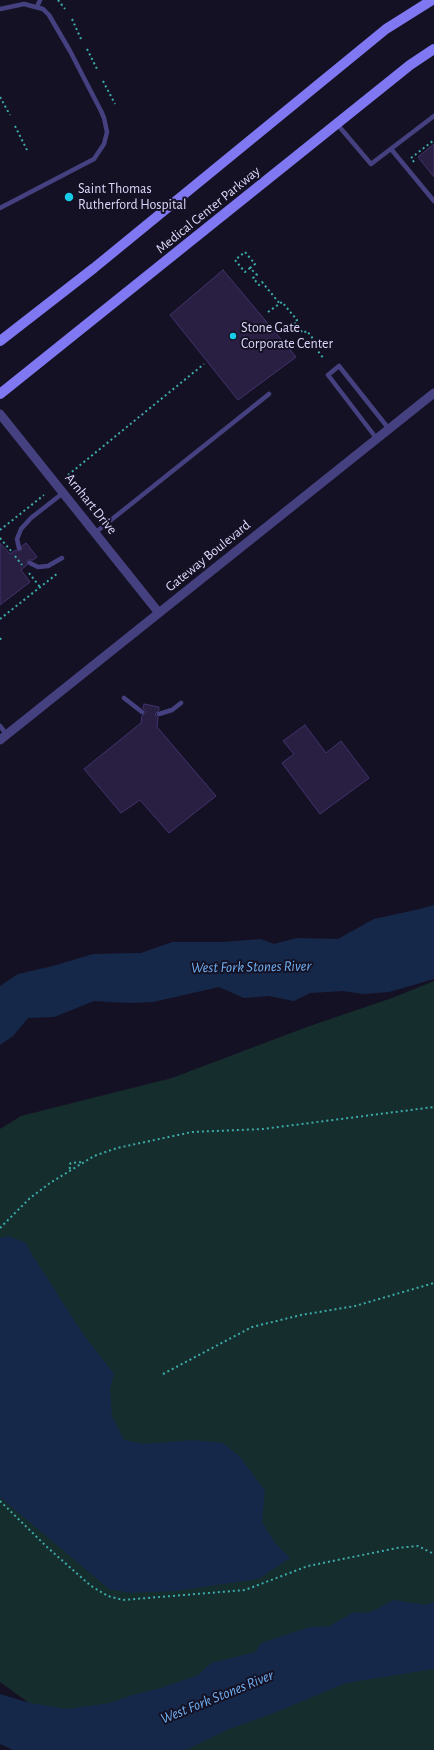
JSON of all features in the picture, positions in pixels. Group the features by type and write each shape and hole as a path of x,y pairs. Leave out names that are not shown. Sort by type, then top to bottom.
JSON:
{"main road":[{"name":"Medical Center Parkway","path":"0,341 94,268 386,29 432,0"},
{"name":"Medical Center Parkway","path":"0,394 410,65 434,49"}],"street":[{"name":"Gateway Boulevard","path":"4,738 434,393"},
{"name":"Arnhart Drive","path":"0,414 96,532 159,613"}],"lane":[{"path":"37,6 40,0"},
{"path":"0,9 24,4 37,6 43,9 54,22 104,118 106,125 106,138 94,159 0,208"},
{"path":"337,124 371,164 434,116"},
{"path":"391,149 434,201"},
{"path":"377,439 328,375 339,366 389,430"},
{"path":"96,532 269,394"},
{"path":"19,548 17,539 21,529 31,518 64,492"},
{"path":"30,563 38,567 48,566 62,558"},
{"path":"124,698 142,712"},
{"path":"158,714 172,710 181,703"},
{"path":"0,726 4,738"}],"path":[{"path":"58,0 65,9"},
{"path":"72,19 81,39"},
{"path":"87,49 97,69"},
{"path":"104,81 115,104"},
{"path":"0,97 10,115"},
{"path":"15,126 27,150"},
{"path":"416,164 411,158 434,140"},
{"path":"245,252 255,264 250,268 245,272 235,260 245,252"},
{"path":"250,268 257,275 253,278 259,285 262,282 280,304"},
{"path":"268,312 282,302 297,320 294,322 303,333 306,331 314,340 311,342 324,359"},
{"path":"68,475 204,364"},
{"path":"0,530 44,495"},
{"path":"0,538 40,587"},
{"path":"0,619 58,572"},
{"path":"0,1228 30,1198 70,1169 117,1148 192,1132 263,1129 434,1107"},
{"path":"70,1169 69,1165 72,1163 84,1162"},
{"path":"163,1374 252,1327 301,1315 355,1306 434,1283"},
{"path":"0,1501 47,1547 91,1586 108,1596 123,1600 246,1590 308,1566 397,1548 418,1546 434,1554"}],"green space":[{"path":"434,981 434,1750 139,1750 75,1736 0,1682 0,1129 21,1116 172,1078 307,1027 392,998"}],"water":[{"name":"West Fork Stones River","path":"434,905 434,979 389,992 364,994 343,991 310,993 294,1001 269,996 244,998 219,987 153,1002 128,1003 94,1001 54,1017 28,1018 13,1036 0,1045 0,986 18,974 53,966 93,954 141,953 172,942 224,942 261,939 274,944 297,938 338,939 374,919"},
{"path":"9,1236 26,1243 83,1334 114,1374 110,1389 112,1416 124,1440 144,1444 193,1440 223,1443 240,1457 265,1491 262,1522 275,1543 290,1558 258,1579 175,1591 130,1593 109,1589 0,1497 0,1238"},
{"name":"West Fork Stones River","path":"393,1600 427,1605 434,1602 434,1669 346,1683 274,1713 229,1729 188,1749 13,1750 0,1744 0,1694 30,1703 67,1709 110,1703 198,1675 211,1663 256,1652 261,1643 310,1627 330,1626 354,1612 367,1613"}],"building":[{"path":"434,144 434,177 418,157"},
{"name":"Stone Gate Corporate Center","path":"223,270 296,357 238,400 170,315"},
{"path":"0,543 10,554 16,550 21,551 22,546 26,543 37,557 33,560 28,560 27,565 21,570 30,582 0,605"},
{"path":"144,704 159,707 159,710 155,714 158,718 157,727 216,796 169,833 140,800 121,813 84,769 141,723 142,716 146,712 143,708"},
{"path":"305,725 326,753 341,741 369,778 320,814 282,763 294,754 283,741"}],"place":[{"name":"Saint Thomas Rutherford Hospital","path":"69,197"},
{"name":"Stone Gate Corporate Center","path":"233,336"}]}
